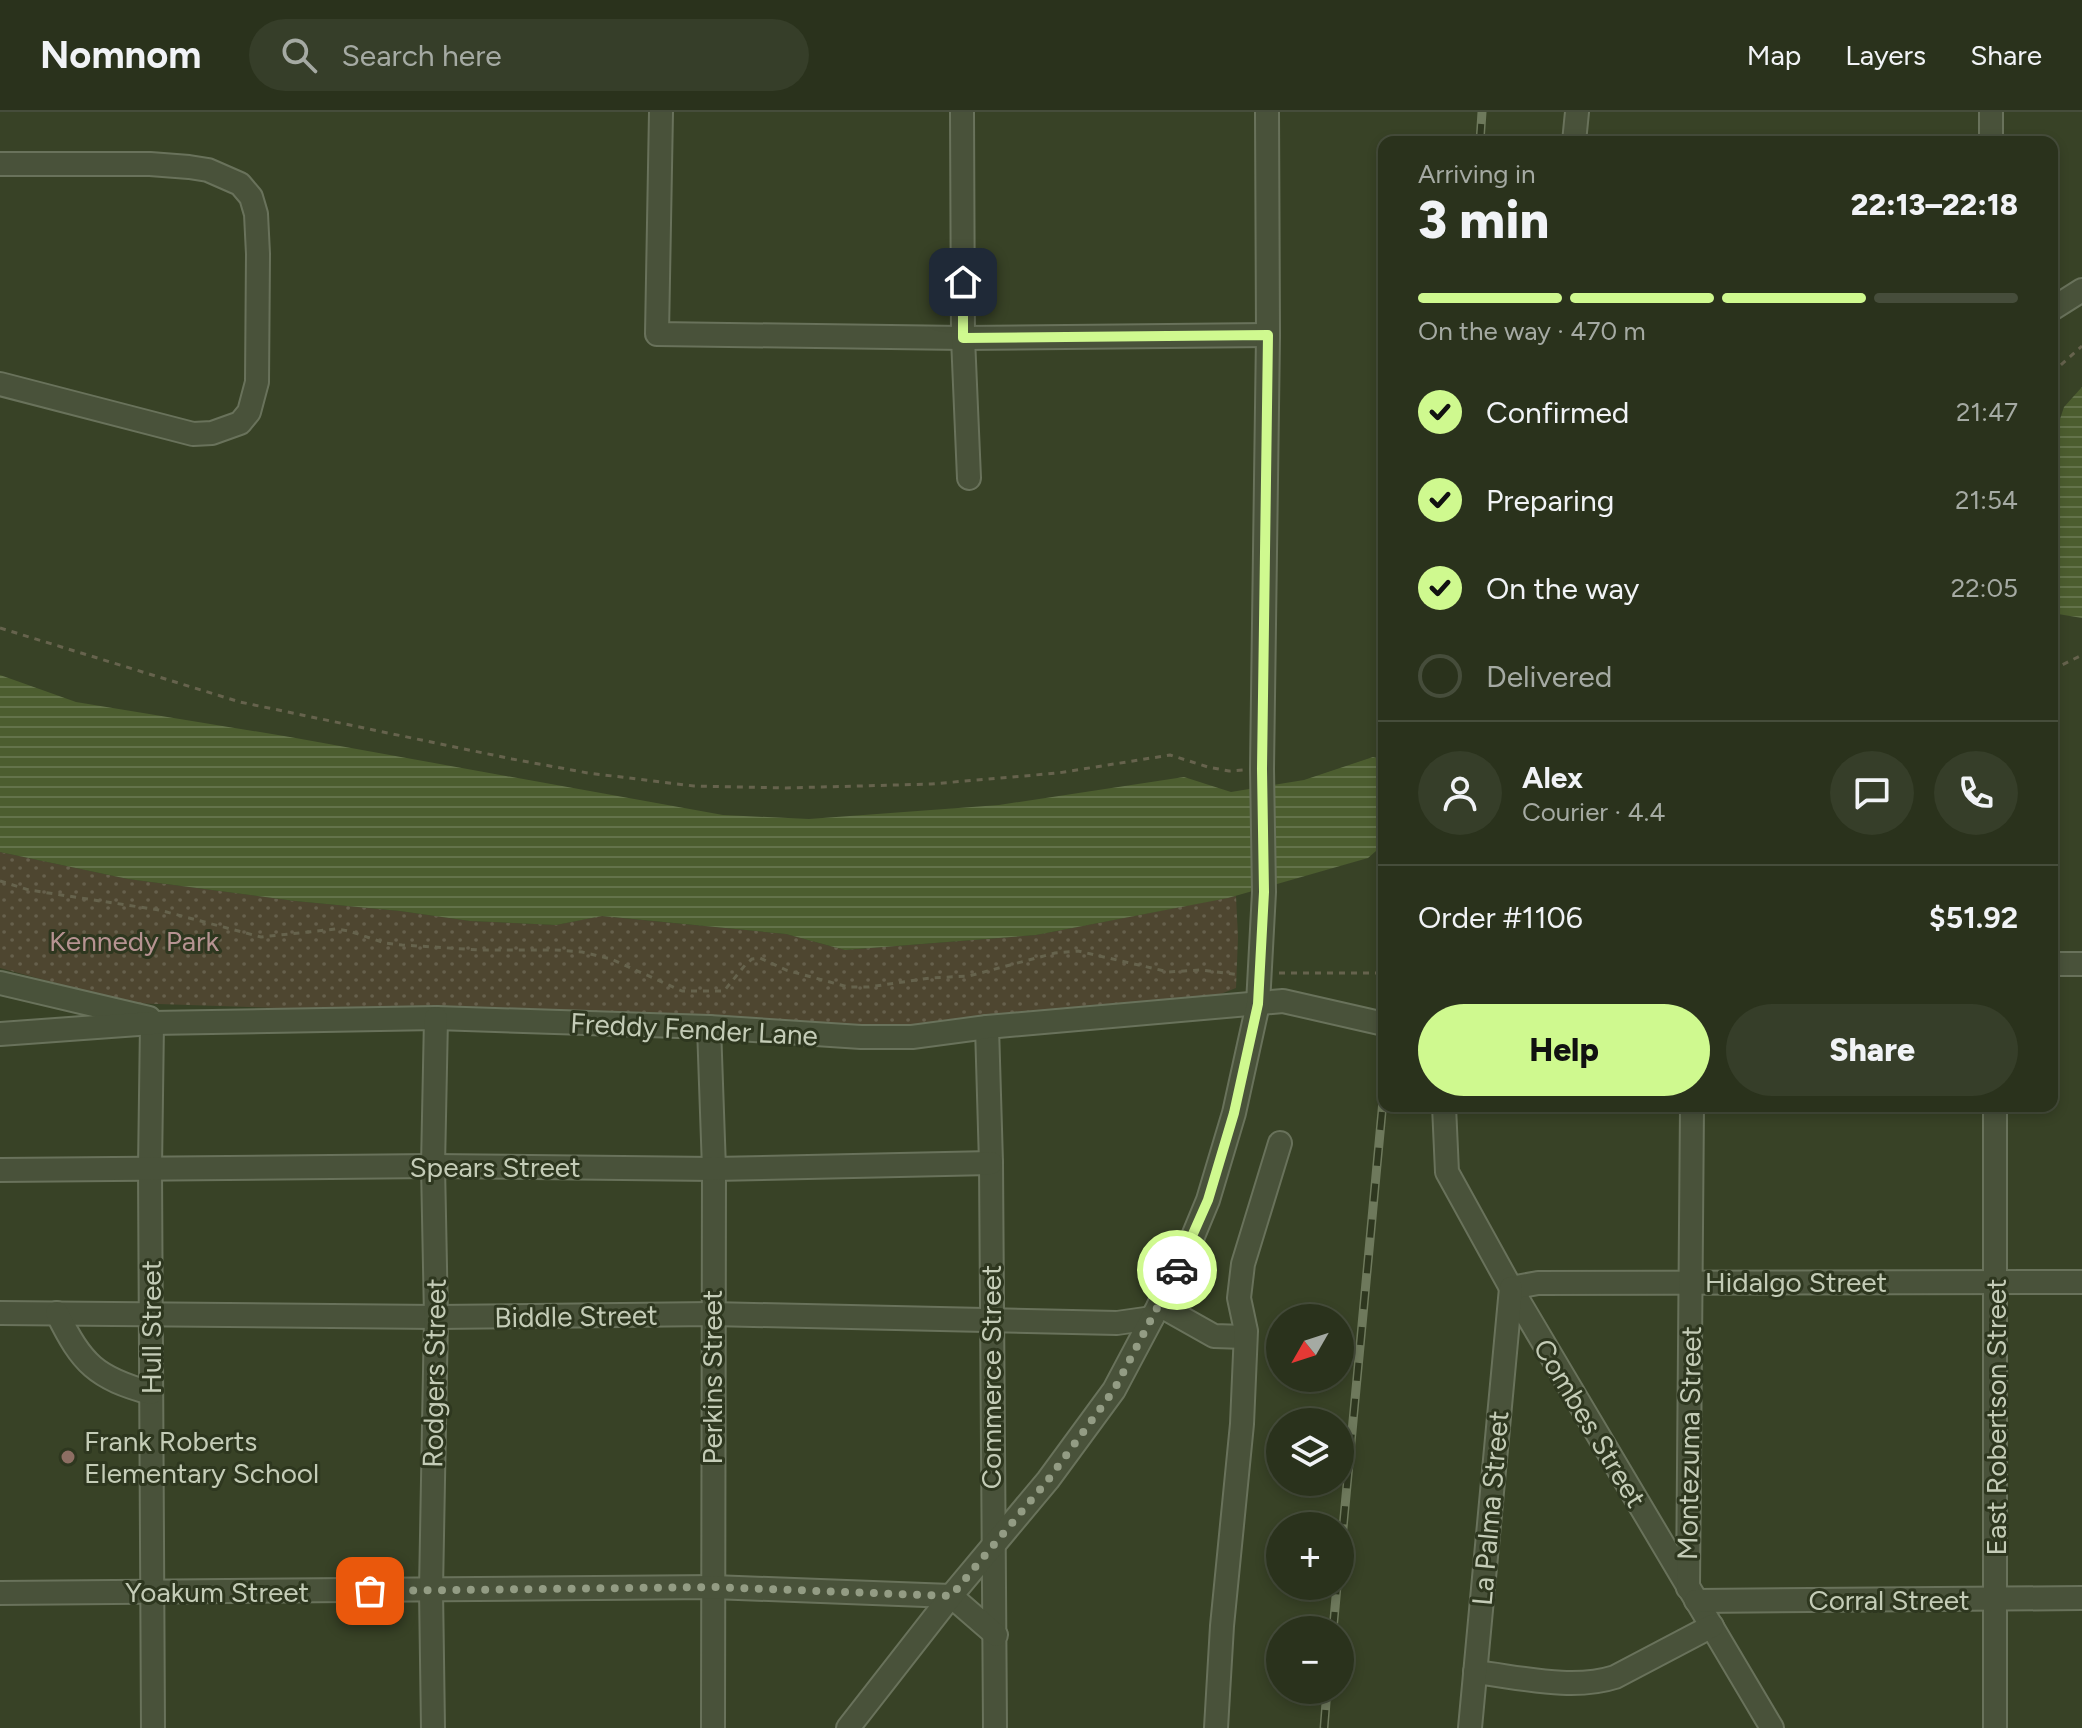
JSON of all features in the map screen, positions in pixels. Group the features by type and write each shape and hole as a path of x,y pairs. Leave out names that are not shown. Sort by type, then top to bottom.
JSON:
{"street":[{"path":"661,112 657,334 963,338 1268,335"},
{"path":"962,112 963,338 969,478"},
{"path":"848,1728 951,1596 992,1551 1048,1480 1114,1390 1184,1258 1208,1200 1234,1113 1258,1004 1264,892 1262,769 1268,335 1267,112"},
{"path":"1575,136 1577,112"},
{"path":"1991,112 1991,136"},
{"path":"0,164 150,164 208,170 240,184 251,197 256,214 258,254 257,382 249,412 240,423 212,433 193,434 0,384"},
{"path":"2058,305 2082,290"},
{"path":"2058,964 2082,964"},
{"path":"0,983 149,1018 152,1023"},
{"name":"Freddy Fender Lane","path":"0,1034 152,1023 436,1018 912,1037 987,1027 1283,1001 1378,1023"},
{"name":"Rodgers Street","path":"433,1728 431,1590 436,1317 433,1166 436,1018"},
{"name":"Hull Street","path":"152,1023 153,1728"},
{"name":"Perkins Street","path":"709,1027 714,1169 713,1728"},
{"name":"Commerce Street","path":"987,1027 991,1163 995,1728"},
{"name":"Combes Street","path":"1444,1112 1447,1172 1511,1288 1772,1728"},
{"name":"Montezuma Street","path":"1692,1112 1692,1595"},
{"name":"East Robertson Street","path":"1995,1112 1995,1728"},
{"path":"1216,1728 1222,1626 1242,1424 1245,1337 1239,1298 1243,1264 1280,1143"},
{"name":"Spears Street","path":"0,1170 433,1166 714,1169 991,1163"},
{"name":"Hidalgo Street","path":"1511,1288 1538,1283 2082,1282"},
{"name":"La Palma Street","path":"1470,1728 1511,1288"},
{"path":"1155,1311 1214,1336 1245,1337"},
{"name":"Biddle Street","path":"0,1313 436,1317 712,1314 1117,1323 1155,1311"},
{"path":"57,1313 72,1343 100,1374 151,1393"},
{"name":"Yoakum Street","path":"0,1593 713,1587 951,1596"},
{"name":"Corral Street","path":"1692,1595 2082,1598"},
{"path":"951,1596 996,1635"},
{"path":"1475,1672 1580,1684 1604,1681 1712,1626"}],"path":[{"path":"2058,368 2082,346"},
{"path":"0,628 240,702 512,759 588,773 694,786 786,788 931,784 1058,773 1170,755 1229,771 1262,769"},
{"path":"2058,667 2082,655"},
{"path":"0,881 29,890 159,910 261,937 336,929 402,945 582,952 611,959 682,991 724,991 746,964 760,958 786,970 848,987 969,976 1055,953 1078,951 1169,972 1201,970 1236,975 1378,973"}],"green space":[{"name":"Kennedy Park","path":"0,852 128,879 295,901 470,921 556,925 601,916 786,934 845,950 1036,935 1236,896 1236,988 1218,995 878,1028 129,1003 0,968"}],"shaded area":[{"path":"2082,387 2082,618 2058,614 2058,425 2064,407"},
{"path":"0,675 76,702 723,815 809,819 999,805 1184,777 1231,792 1304,780 1373,757 1378,758 1378,849 1368,858 1228,898 1036,935 845,950 786,934 602,916 556,925 470,921 295,901 128,879 0,852"}],"railway":[{"path":"1480,136 1482,112"},
{"path":"1344,1512 1382,1112"},
{"path":"1334,1616 1336,1600"},
{"path":"1324,1728 1326,1704"}],"way so far":[{"path":"370,1591 713,1587 951,1596 992,1551 1114,1390 1177,1270"}],"place":[{"name":"Frank Roberts Elementary School","path":"68,1457"}],"route":[{"path":"963,282 963,338 1268,335 1262,769 1264,892 1258,1004 1234,1113 1208,1200 1177,1270"}]}
